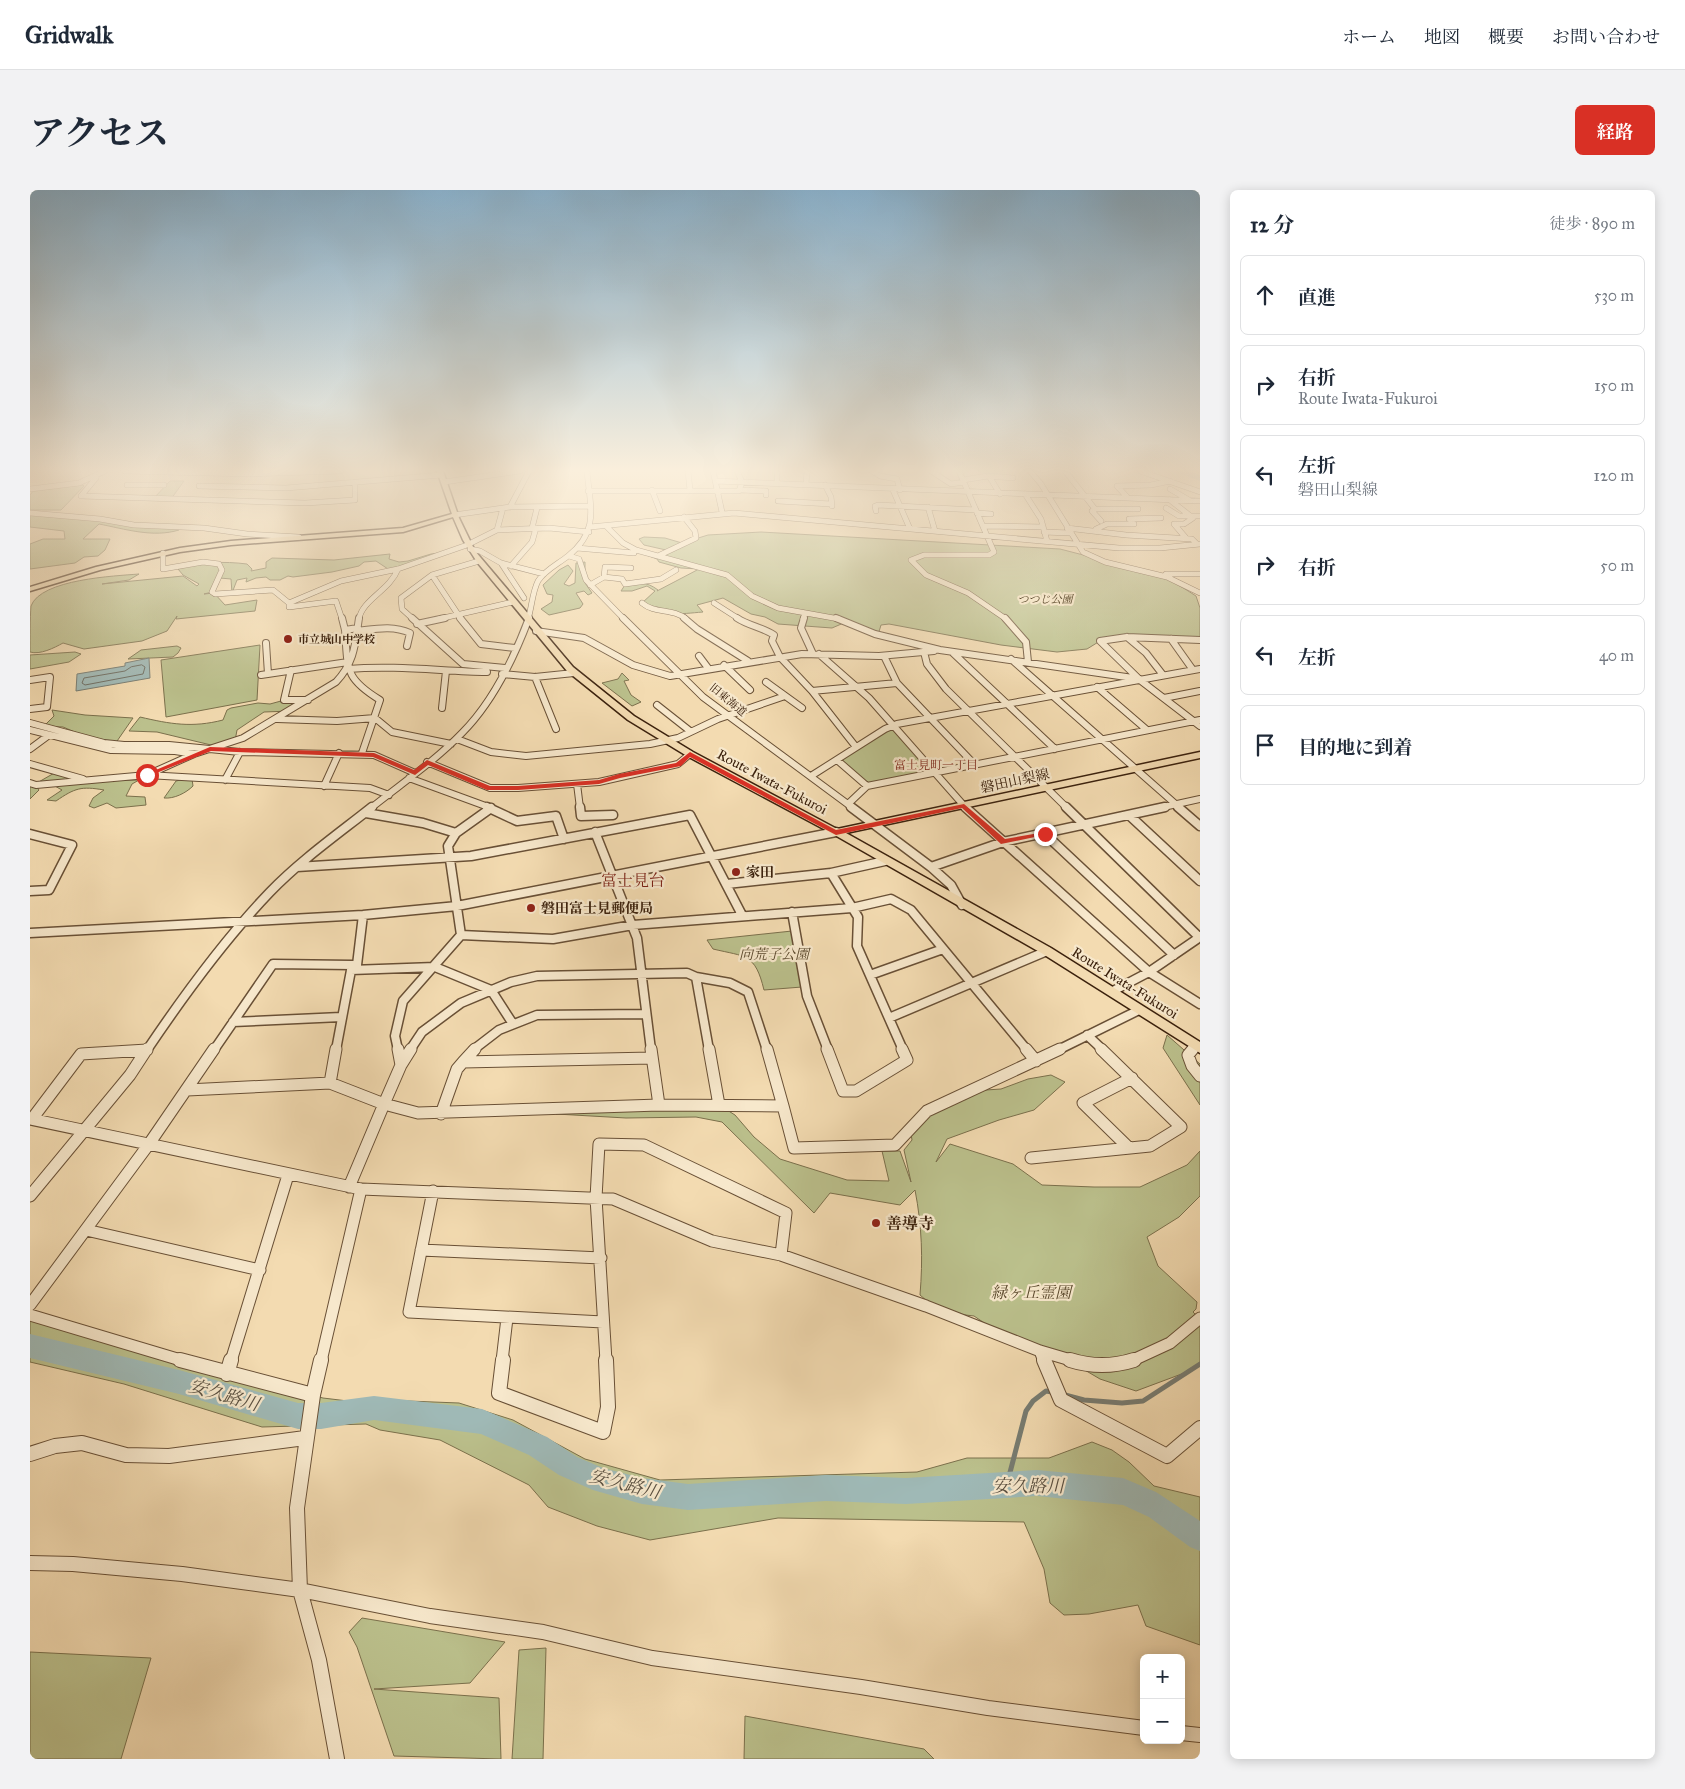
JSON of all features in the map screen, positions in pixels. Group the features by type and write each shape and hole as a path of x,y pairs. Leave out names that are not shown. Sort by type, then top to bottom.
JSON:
{"main road":[{"path":"30,589 98,568 163,553 222,544"},
{"name":"Route Iwata-Fukuroi","path":"467,544 536,631 574,673 631,718 690,754 836,832 1047,952 1112,991 1198,1047"},
{"name":"磐田山梨線","path":"836,832 1200,755"}],"street":[{"path":"290,603 341,581 398,569 473,544"},
{"path":"511,566 522,552 527,551 531,544"},
{"path":"30,1196 130,1075 185,993 270,892 454,741 484,705 503,671 528,621 534,591 544,574 569,556 579,544"},
{"path":"614,551 621,544"},
{"path":"624,544 636,550 660,555 727,575 752,596 778,608 832,616 875,634 940,650 1140,679"},
{"path":"660,555 681,544"},
{"path":"990,544 994,552 989,555 924,555 911,560 915,569 920,572 976,596 1021,633 1026,643 1028,662"},
{"path":"1078,544 1083,552 1098,559 1161,575 1200,593"},
{"path":"1081,544 1146,549 1196,544"},
{"path":"1141,544 1146,549"},
{"path":"468,547 480,551 500,563 544,574"},
{"path":"577,548 634,553"},
{"path":"163,553 163,569 204,562 219,564 222,570 212,592 215,594 273,590 290,603 290,607 338,602 345,630 348,665 356,684 380,700 375,718 367,734 362,754"},
{"name":"旧東海道","path":"569,556 581,561 586,580 590,585 726,716 811,776 931,867 951,885 962,904"},
{"path":"479,561 432,574 401,598 402,609 463,664 535,677 574,673"},
{"path":"500,563 524,598"},
{"path":"604,577 605,567 631,568"},
{"path":"147,775 194,754 243,738 336,682 348,665 360,611 394,580 398,569"},
{"path":"590,585 604,577 622,579 625,584 661,579 676,570"},
{"path":"432,574 458,616 481,644 515,648"},
{"path":"1161,575 1200,574"},
{"path":"417,624 513,602"},
{"path":"642,603 650,610 680,614 697,628 748,661"},
{"path":"714,603 748,625 762,627 774,635 772,641 780,657 812,691 856,747"},
{"path":"805,612 801,628 816,654 857,687 964,806 1149,972 1200,1004"},
{"path":"345,630 380,629 409,632 407,646"},
{"path":"536,631 574,635 633,665 670,676 724,665 780,657 816,654 884,656 940,650"},
{"path":"1127,637 1146,653 1163,675"},
{"path":"1200,649 1197,640 1127,637 1100,641 1140,679 1197,721 1200,726"},
{"path":"1171,639 1197,670"},
{"path":"266,643 265,674 348,665 384,666 407,670 503,671"},
{"path":"924,652 927,664 937,678 1083,825 1199,937 1149,972 1112,991"},
{"path":"952,652 1055,749"},
{"path":"699,656 708,668"},
{"path":"884,656 898,683 975,764"},
{"path":"1010,659 1200,826"},
{"path":"724,665 750,690"},
{"path":"291,670 284,700 308,700"},
{"path":"811,776 892,726 1197,670"},
{"path":"442,708 446,671"},
{"path":"30,680 50,677 47,706 30,709"},
{"path":"535,677 556,729"},
{"path":"766,682 802,708"},
{"path":"812,691 898,683"},
{"path":"1097,687 1147,730"},
{"path":"1164,698 1200,691"},
{"path":"274,719 337,721 375,718 392,732 454,741 470,747 510,755 561,754 669,741 726,716 785,696"},
{"path":"657,705 690,732"},
{"path":"848,804 867,786 1197,721"},
{"path":"30,723 115,744 169,745 240,752 374,755 412,776 517,821 556,816 564,839"},
{"path":"30,730 112,750 175,751 194,754"},
{"path":"30,749 49,736"},
{"path":"73,742 81,736"},
{"path":"225,780 240,752"},
{"path":"324,786 339,753"},
{"path":"427,762 490,788 599,782 678,764 690,754"},
{"path":"837,760 867,786"},
{"path":"30,764 88,781"},
{"path":"30,783 36,785 147,775 370,788 389,795"},
{"path":"577,784 581,816 613,815"},
{"path":"931,867 1003,842 1200,799"},
{"path":"401,1065 395,1036 403,1001 435,967 461,935 448,846 456,833 490,808"},
{"path":"366,812 395,819 436,824 456,833"},
{"path":"297,868 450,858 690,815 742,916"},
{"path":"1129,815 1200,881"},
{"path":"595,832 638,938 640,975 659,1105"},
{"path":"30,933 363,915 457,906 836,832"},
{"path":"30,834 72,845 49,890 30,891"},
{"path":"1045,834 1174,955"},
{"path":"727,884 831,873 885,860"},
{"path":"792,912 807,996 843,1091 856,1091 907,1060 857,946 858,916 831,873"},
{"path":"461,935 553,939 585,935 633,925 852,908 891,899 911,910 1036,1061"},
{"path":"351,968 357,965 363,915"},
{"path":"870,975 943,949"},
{"path":"889,1018 1047,952"},
{"path":"30,1305 149,1144 273,964 351,968 435,967 491,990 513,1024"},
{"path":"330,1083 351,968"},
{"path":"337,1759 319,1660 300,1590 296,1508 306,1434 355,1188 383,1104 401,1065 429,1024 461,1003 511,982 537,976 687,973 696,977 730,982 748,992 777,1080 794,1148 895,1145 927,1111 1036,1061 1139,1010"},
{"path":"696,977 719,1106"},
{"path":"441,1114 457,1069 480,1043 513,1024 537,1015 646,1014"},
{"path":"234,1022 341,1017"},
{"path":"1031,1158 1150,1146 1182,1127 1087,1035"},
{"path":"1198,1047 1188,1055 1192,1066 1200,1076"},
{"path":"147,1050 81,1054 31,1119 83,1132 149,1144 355,1188 613,1199 712,1240 781,1255 926,1306 1040,1351 1090,1366 1122,1364 1143,1357 1170,1344 1200,1318"},
{"path":"463,1062 652,1058"},
{"path":"1129,1148 1083,1103 1132,1078"},
{"path":"186,1090 330,1083 383,1104 418,1113 441,1114 659,1105 783,1106"},
{"path":"507,1318 500,1392 603,1432 608,1406 601,1258 596,1198 599,1144 644,1145 786,1213 781,1255"},
{"path":"227,1374 288,1175"},
{"path":"433,1191 409,1312 603,1322"},
{"path":"86,1230 260,1270"},
{"path":"421,1250 601,1258"},
{"path":"30,1315 313,1400"},
{"path":"1040,1351 1061,1400 1167,1456 1200,1428"},
{"path":"30,1454 55,1446 82,1443 126,1454 169,1456 306,1434"},
{"path":"30,1563 72,1564 182,1574 300,1590 430,1616 543,1632 652,1658 861,1687 988,1708 1140,1727"},
{"path":"1185,1733 1200,1735"}],"green space":[{"path":"30,544 108,544 105,550 98,556 84,557 75,563 30,569"},
{"name":"つつじ公園","path":"976,544 1060,549 1161,575 1196,596 1200,608 1200,640 1100,641 1087,649 1057,652 1001,645 889,624 881,625 878,635 846,622 832,628 778,624 765,617 751,614 723,598 697,605 703,612 664,613 642,603 655,591 647,586 632,591 621,591 625,585 638,583 650,585 657,591 699,569 681,568 659,562 657,559 644,554 658,555 666,550 644,545"},
{"path":"439,553 391,571 376,561 364,562 359,566 332,572 288,576 280,580 270,580 266,577 246,582 247,578 237,580 232,593 231,579 220,578 212,592 204,594 214,593 225,605 257,600 255,611 176,619 177,616 167,631 142,641 84,649 63,643 42,652 30,652 31,606 38,597 49,590 63,585 97,578 139,574 129,580 102,584 183,576 197,586 199,584 183,575 178,569 212,563 229,563 247,564 252,569 251,571 266,568 266,562 272,558 334,560 390,554 389,559 399,562"},
{"path":"585,562 585,583 592,593 588,595 584,591 576,593 583,604 580,608 549,615 541,609 552,602 553,595 547,594 543,585 559,570 568,565 573,571 564,584 569,586 575,583 576,563"},
{"path":"260,645 257,700 166,717 161,660"},
{"path":"177,646 181,648 173,657 128,659 141,650"},
{"path":"75,652 81,654 69,662 30,669 30,655"},
{"path":"622,673 629,680 624,681 631,695 641,702 632,706 602,683 618,679"},
{"path":"308,700 291,711 264,712 237,730 235,741 211,745 157,732 129,731 140,717 171,723 201,724 223,720 227,710 231,708 258,703 270,704 281,701"},
{"path":"52,710 85,715 133,718 115,744 94,740 63,727 44,726 54,716"},
{"path":"890,727 933,772 867,786 837,760"},
{"path":"56,772 88,781 139,780 132,784 126,796 145,797 146,805 116,808 107,803 94,808 89,806 93,798 104,790 89,788 73,791 56,801 47,800 62,790 53,785 36,786 39,790 30,799 30,787"},
{"path":"192,779 193,786 180,795 164,798 176,781"},
{"name":"向荒子公園","path":"792,931 802,987 764,990 761,978 753,963 741,956 713,949 707,940"},
{"path":"1167,1035 1200,1064 1200,1105 1163,1048"},
{"name":"緑ヶ丘霊園","path":"1051,1075 1065,1082 1034,1110 999,1120 947,1139 936,1162 950,1144 1013,1164 1042,1185 1140,1187 1187,1165 1200,1151 1200,1196 1179,1217 1147,1237 1158,1266 1197,1302 1196,1309 1193,1312 1198,1317 1200,1315 1200,1364 1195,1369 1136,1391 1100,1379 1083,1369 1093,1362 1005,1337 974,1316 940,1312 920,1295 921,1242 915,1190 900,1205 830,1193 814,1213 722,1122 696,1117 626,1118 556,1114 594,1107 719,1105 735,1115 754,1137 780,1159 847,1180 889,1181 882,1151 900,1151 911,1182 904,1150 912,1140 910,1128 946,1102 971,1091 1001,1089 1028,1079"},
{"path":"30,1319 323,1398 381,1405 408,1401 459,1403 513,1420 585,1459 660,1480 917,1472 967,1458 1049,1458 1092,1442 1112,1450 1129,1462 1154,1486 1200,1497 1200,1645 1146,1626 1138,1605 1089,1614 1064,1615 1050,1603 1044,1569 1024,1522 778,1518 650,1540 597,1526 548,1507 529,1485 440,1440 380,1430 366,1424 262,1427 124,1384 30,1362"},
{"path":"362,1618 505,1642 470,1683 374,1689 499,1698 501,1759 394,1756 357,1647 349,1632"},
{"path":"546,1648 543,1759 512,1759 519,1650"},
{"path":"30,1652 151,1658 121,1759 30,1759"},
{"path":"745,1716 924,1749 934,1759 744,1759"}],"water":[{"path":"149,658 150,678 76,691 77,674 125,666 125,663"}],"waterway":[{"path":"30,726 37,728"},
{"name":"安久路川","path":"30,1346 179,1382 298,1416 321,1416 374,1408 482,1422 538,1446 568,1466 602,1481 642,1491 688,1497 826,1488 906,1491 1037,1483 1056,1486 1102,1488 1123,1491 1147,1501 1200,1537"},
{"path":"1065,1395 1084,1400 1122,1403 1143,1401 1200,1364"},
{"path":"1007,1484 1026,1411 1033,1401 1046,1391 1052,1392"}],"place":[{"name":"市立城山中学校","path":"288,639"},
{"name":"家田","path":"736,872"},
{"name":"磐田富士見郵便局","path":"531,908"},
{"name":"善導寺","path":"876,1223"}],"district":[{"name":"富士見町一丁目","path":"936,765"},
{"name":"富士見台","path":"633,880"}],"route":[{"path":"147,775 210,749 240,752 339,753 374,755 415,773 427,762 490,788 518,788 599,782 678,764 690,754 836,832 964,806 1003,842 1045,834"}]}
